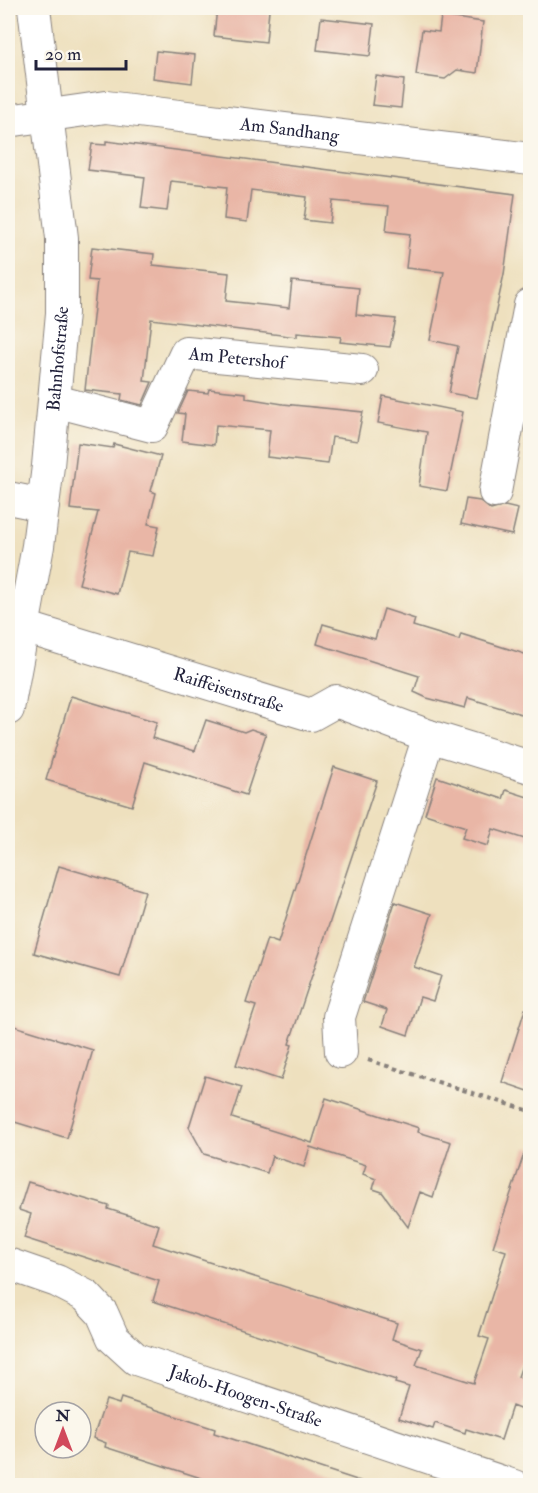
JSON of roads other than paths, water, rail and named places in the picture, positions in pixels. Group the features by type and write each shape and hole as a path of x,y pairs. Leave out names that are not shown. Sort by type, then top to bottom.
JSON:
{"street":[{"name":"Bahnhofstraße","path":"8,709 24,627 43,505 62,314 62,238 34,8"},
{"name":"Am Sandhang","path":"8,121 106,107 531,159"},
{"path":"495,492 531,305"},
{"name":"Am Petershof","path":"55,401 152,426 186,353 362,370"},
{"path":"8,498 43,505"},
{"name":"Raiffeisenstraße","path":"24,627 311,715 336,701 429,736 531,766"},
{"path":"341,1052 339,1017 429,736"},
{"name":"Jakob-Hoogen-Straße","path":"8,1264 57,1281 86,1296 102,1313 113,1338 136,1359 514,1485"}]}
